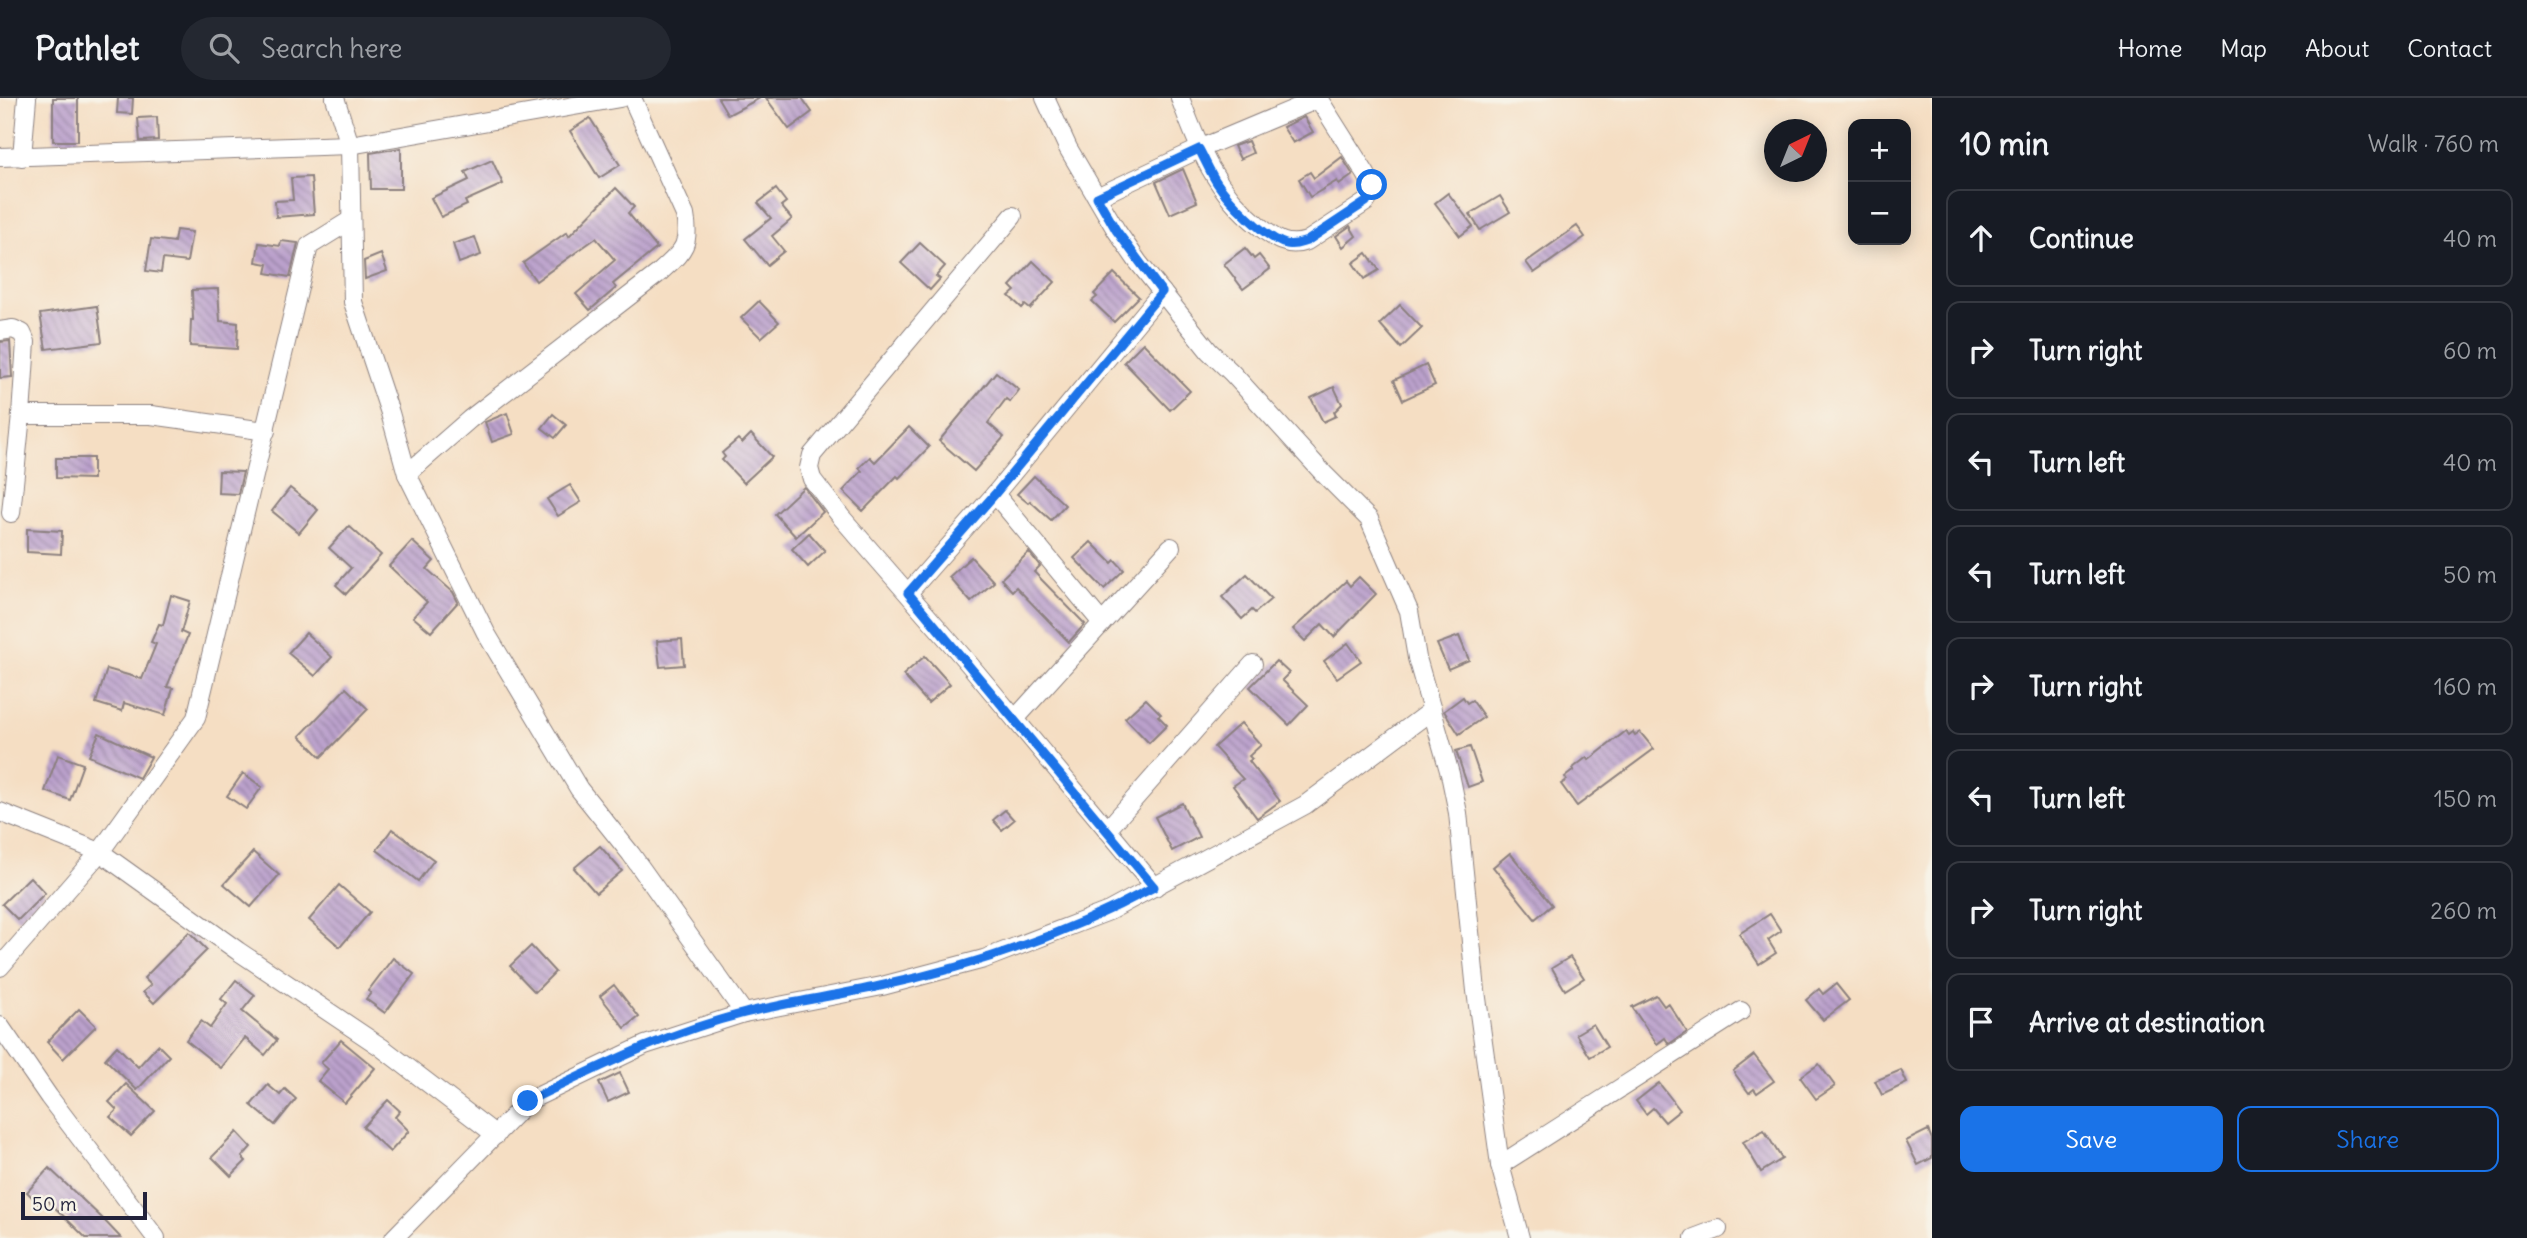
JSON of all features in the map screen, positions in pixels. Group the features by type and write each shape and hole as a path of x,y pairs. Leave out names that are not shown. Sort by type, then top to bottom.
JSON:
{"street":[{"path":"22,157 27,98"},
{"path":"335,98 350,145 353,302 407,474 486,633 579,789 631,854 744,1013"},
{"path":"0,157 350,145 621,98"},
{"path":"407,474 470,419 659,273 681,251 688,233 685,215 632,98"},
{"path":"1045,98 1068,148 1116,230 1162,292 1209,351 1369,519 1409,611 1418,658 1458,813 1476,991 1500,1165 1520,1238"},
{"path":"1097,197 1199,149 1318,98 1366,174 1372,185 1372,193 1366,202 1307,241 1297,245 1284,244 1240,211 1218,184 1199,149 1180,98"},
{"path":"1013,216 812,455 809,468 812,479 842,518 1015,719 1154,887"},
{"path":"0,967 100,852 196,718 309,246 351,220"},
{"path":"908,593 995,494 1162,292"},
{"path":"0,331 13,329 22,333 26,342 11,513"},
{"path":"21,415 151,415 266,431"},
{"path":"995,494 1102,623"},
{"path":"1015,719 1171,547"},
{"path":"1107,830 1253,664"},
{"path":"394,1238 528,1101 645,1045 744,1013 882,986 985,959 1109,911 1305,805 1432,710"},
{"path":"0,812 100,852 237,951 381,1047 496,1135"},
{"path":"1500,1165 1741,1012"},
{"path":"0,1026 49,1097 156,1238"},
{"path":"1693,1238 1718,1229"}],"building":[{"path":"53,98 78,98 78,141 53,141"},
{"path":"118,98 133,98 132,114 117,113"},
{"path":"718,98 760,98 728,115"},
{"path":"766,98 802,98 812,112 789,129"},
{"path":"157,117 158,140 140,141 138,118"},
{"path":"1304,117 1313,132 1293,143 1283,127"},
{"path":"590,118 620,165 599,178 570,131"},
{"path":"1248,141 1253,153 1240,159 1234,146"},
{"path":"401,148 401,189 371,189 370,153"},
{"path":"1342,157 1353,175 1339,185 1337,181 1310,197 1299,179 1310,172 1314,178"},
{"path":"492,160 503,184 465,201 467,205 441,217 431,198 469,180 465,172"},
{"path":"1183,169 1197,202 1170,214 1156,182"},
{"path":"311,177 314,214 276,217 275,201 293,200 291,178"},
{"path":"616,188 634,207 628,213 657,248 613,284 616,288 590,310 576,294 615,260 596,238 536,281 523,263 567,232 569,236"},
{"path":"776,189 786,202 781,206 792,219 772,236 784,251 767,265 745,239 771,218 758,203"},
{"path":"1448,193 1473,226 1460,236 1435,203"},
{"path":"1500,196 1510,212 1480,230 1470,214"},
{"path":"1350,226 1356,236 1343,247 1336,236"},
{"path":"1577,226 1585,237 1534,273 1526,262"},
{"path":"176,230 192,232 187,262 163,259 161,273 146,271 151,239 174,242"},
{"path":"475,237 481,255 459,263 453,244"},
{"path":"281,241 298,243 290,277 266,273 268,264 256,262 259,243 280,246"},
{"path":"920,243 945,266 936,276 940,279 930,290 901,263"},
{"path":"1245,248 1254,259 1259,255 1270,269 1243,289 1224,264"},
{"path":"1367,253 1379,270 1364,279 1353,263"},
{"path":"381,254 387,271 365,279 364,261"},
{"path":"1033,261 1055,282 1030,309 1025,305 1022,308 1009,296 1015,291 1010,286"},
{"path":"1114,273 1139,297 1114,322 1092,301 1097,297 1094,294"},
{"path":"218,289 220,321 238,323 237,349 190,346 192,290"},
{"path":"759,301 779,322 761,338 741,318"},
{"path":"1400,305 1422,328 1401,348 1380,324"},
{"path":"97,306 102,342 46,349 40,314"},
{"path":"10,341 12,377 0,378 0,342"},
{"path":"1143,343 1190,391 1170,410 1124,362"},
{"path":"1426,365 1435,385 1403,400 1394,380"},
{"path":"996,372 1019,390 1010,402 1006,399 988,423 1004,437 974,471 939,441"},
{"path":"1334,387 1342,404 1334,412 1336,416 1323,422 1311,398"},
{"path":"507,413 514,434 492,442 485,422"},
{"path":"553,414 566,425 555,438 542,428"},
{"path":"909,427 929,447 863,511 843,491 862,471 859,468 870,457 875,462"},
{"path":"751,434 772,457 744,483 722,460 725,457 722,453 738,439 742,443"},
{"path":"56,458 93,458 93,479 56,478"},
{"path":"219,471 243,472 238,494 218,493"},
{"path":"1034,476 1065,505 1051,520 1030,501 1028,503 1017,494"},
{"path":"570,485 581,502 558,516 547,499"},
{"path":"804,487 823,512 796,537 775,514"},
{"path":"290,488 318,510 299,533 272,511"},
{"path":"349,526 381,555 346,594 336,585 351,568 329,548"},
{"path":"27,529 62,531 61,554 27,552"},
{"path":"809,533 825,551 808,567 792,549"},
{"path":"412,541 434,561 427,569 453,592 458,602 431,632 413,617 427,602 389,566"},
{"path":"1091,542 1112,563 1115,560 1124,570 1104,589 1074,558"},
{"path":"1029,552 1040,566 1034,572 1085,624 1069,642 1016,587 1012,591 1001,579"},
{"path":"971,557 994,582 971,602 949,577"},
{"path":"1247,574 1271,599 1255,613 1252,610 1242,619 1222,597"},
{"path":"1359,577 1376,594 1334,637 1322,624 1305,641 1293,629 1346,581 1350,586"},
{"path":"171,595 190,601 181,632 188,635 167,687 173,688 165,715 124,703 122,711 96,703 107,669 142,679 156,644 151,642 159,624 163,625"},
{"path":"306,633 332,657 315,676 288,653"},
{"path":"1459,636 1469,660 1448,669 1437,644"},
{"path":"682,639 684,665 660,667 657,641"},
{"path":"1348,643 1361,661 1337,678 1324,661"},
{"path":"925,656 950,684 928,703 903,675"},
{"path":"1276,661 1289,673 1282,680 1308,705 1289,725 1250,687"},
{"path":"346,688 368,709 321,757 300,736"},
{"path":"1463,697 1467,703 1472,700 1484,717 1459,734 1444,711"},
{"path":"1146,699 1161,714 1158,716 1167,725 1149,743 1125,718"},
{"path":"1241,723 1261,745 1249,756 1252,759 1249,761 1280,801 1257,818 1233,786 1243,779 1214,747"},
{"path":"1626,731 1629,735 1640,732 1654,749 1577,806 1561,784 1567,780 1565,777 1587,757 1589,760"},
{"path":"99,733 151,757 139,778 89,756"},
{"path":"1470,747 1482,782 1468,787 1456,751"},
{"path":"58,755 83,764 70,800 45,791"},
{"path":"243,773 262,787 246,809 227,796"},
{"path":"1182,803 1199,837 1172,851 1155,817"},
{"path":"1005,810 1014,820 1002,830 993,820"},
{"path":"392,829 434,860 418,881 377,850"},
{"path":"600,846 622,871 596,893 574,868"},
{"path":"253,852 279,875 251,907 224,884"},
{"path":"1510,853 1552,905 1535,919 1493,867"},
{"path":"30,877 45,893 18,920 2,904"},
{"path":"339,885 370,912 340,947 309,920"},
{"path":"1770,914 1781,931 1768,940 1776,953 1759,964 1739,934"},
{"path":"189,932 207,950 154,1003 143,992 151,985 144,978"},
{"path":"531,946 555,972 535,992 510,966"},
{"path":"1570,957 1584,978 1565,990 1552,968"},
{"path":"393,958 414,974 385,1013 366,999 371,993 368,991"},
{"path":"236,980 255,995 242,1011 277,1040 265,1055 245,1038 221,1068 186,1040 201,1021 210,1028 227,1004 221,999"},
{"path":"1836,984 1849,1000 1823,1020 1806,1000 1819,989 1823,994"},
{"path":"614,985 639,1017 625,1028 600,996"},
{"path":"1656,995 1664,1006 1668,1003 1687,1032 1669,1044 1665,1038 1657,1044 1632,1007"},
{"path":"79,1009 96,1026 63,1059 47,1042"},
{"path":"1593,1024 1607,1047 1590,1057 1576,1034"},
{"path":"341,1040 375,1068 345,1103 318,1081 328,1069 321,1063"},
{"path":"158,1045 169,1056 137,1090 105,1059 117,1046 138,1067"},
{"path":"1754,1055 1774,1081 1757,1093 1754,1089 1749,1093 1733,1071"},
{"path":"1819,1064 1835,1086 1816,1099 1800,1077"},
{"path":"1901,1070 1907,1083 1882,1095 1875,1081"},
{"path":"620,1073 629,1092 608,1102 599,1083"},
{"path":"1659,1083 1680,1110 1665,1122 1653,1108 1646,1114 1636,1101"},
{"path":"126,1084 155,1111 131,1136 110,1117 117,1110 109,1102"},
{"path":"268,1085 280,1095 285,1089 296,1099 275,1125 251,1105"},
{"path":"388,1100 400,1111 395,1117 409,1131 390,1152 363,1127"},
{"path":"1764,1130 1782,1159 1761,1172 1743,1142"},
{"path":"1928,1130 1932,1139 1932,1158 1918,1165 1906,1141"},
{"path":"237,1132 251,1147 242,1157 246,1161 231,1176 212,1157"},
{"path":"49,1168 121,1238 86,1238 45,1198 39,1204 27,1192"}],"route":[{"path":"528,1101 645,1045 744,1013 882,986 985,959 1109,911 1154,887 908,593 995,494 1162,292 1116,230 1097,197 1199,149 1218,184 1240,211 1273,238 1284,244 1297,245 1366,202 1372,193 1372,185"}]}
